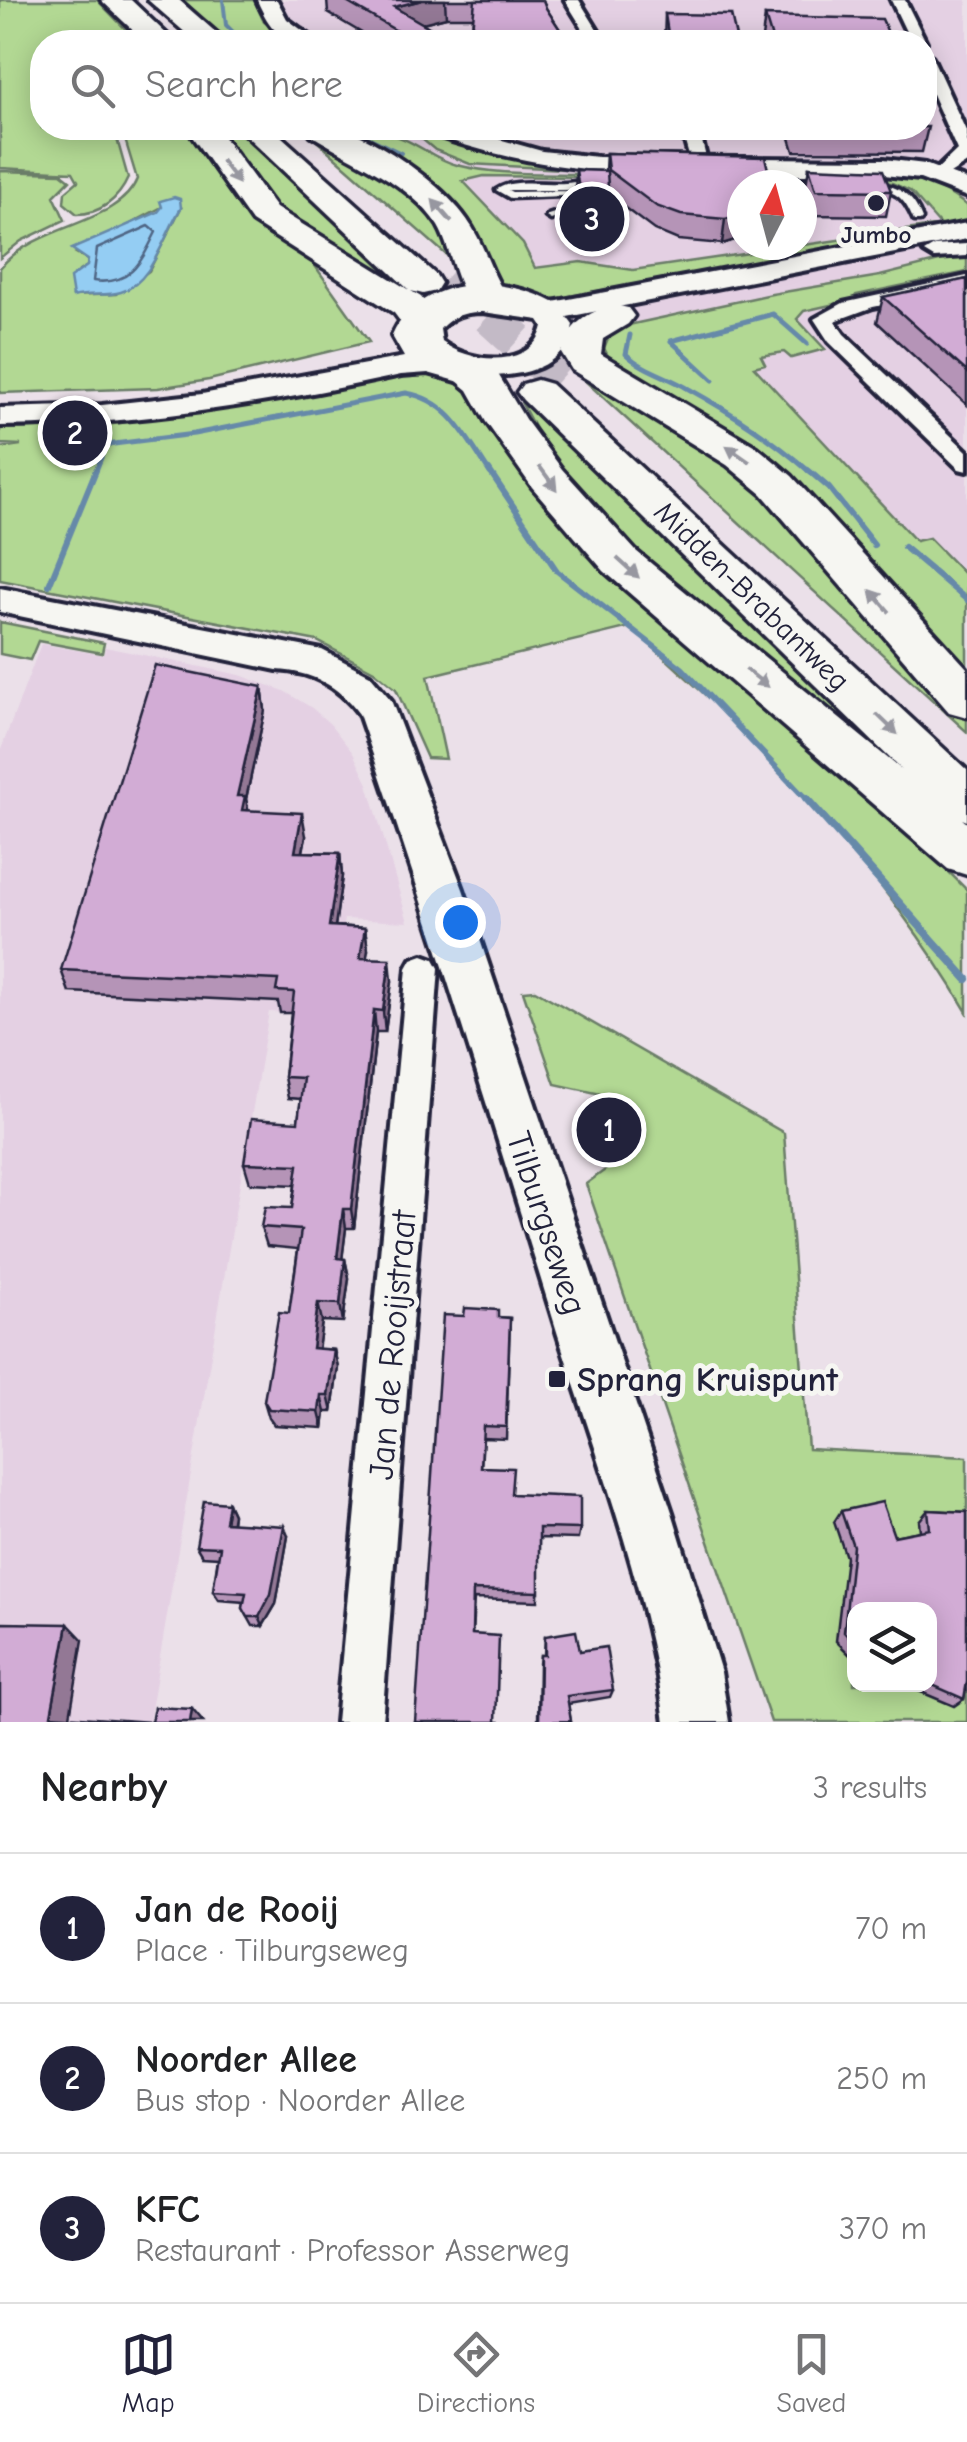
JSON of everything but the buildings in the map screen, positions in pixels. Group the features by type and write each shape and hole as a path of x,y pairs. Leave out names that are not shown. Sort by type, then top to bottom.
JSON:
{"highway":[{"path":"162,0 199,30"},
{"path":"134,15 163,30"},
{"path":"210,140 264,214 408,305 484,382 506,422 544,358"},
{"path":"265,140 436,333"},
{"path":"290,140 436,333"},
{"path":"341,140 426,194 449,217 481,290 488,295"},
{"path":"624,305 584,334 580,352 591,366 742,456 777,485 967,700"},
{"path":"544,358 628,390"},
{"path":"544,358 546,478 620,561 967,854"},
{"name":"Midden-Brabantweg","path":"544,358 967,756"},
{"name":"Midden-Brabantweg","path":"544,358 967,800"}],"street":[{"path":"267,0 278,23 288,30"},
{"path":"572,0 591,30"},
{"path":"898,0 912,30"},
{"path":"937,79 958,112 965,156 939,176"},
{"path":"468,140 539,158 699,166 884,167 939,176 967,189"},
{"path":"691,140 699,166"},
{"path":"0,400 93,399 176,391 436,333 517,365 544,358 565,324 624,305 967,231"},
{"path":"624,305 967,247"},
{"path":"967,282 831,312 824,319 836,338 967,464"},
{"path":"436,333 451,298 488,295 544,358"},
{"path":"0,417 80,417 172,410 401,366 436,333 451,308 481,302 544,358"},
{"name":"Tilburgseweg","path":"0,600 277,656 336,691 381,729 441,889 643,1512 690,1672 696,1722"},
{"name":"Jan de Rooijstraat","path":"359,1722 423,968"}],"lane":[{"path":"178,0 204,30"},
{"path":"560,226 570,222 566,214 569,196 565,192 513,195 501,190 508,186 576,187 586,182"},
{"path":"817,185 841,185"},
{"path":"860,186 902,192 917,219"},
{"path":"551,217 566,214"}],"shaded area":[{"path":"212,0 967,0 967,587 628,360 521,280 354,140 937,140 937,30 231,30"},
{"path":"41,644 104,655 105,647 240,675 284,691 312,708 353,753 368,784 408,922 344,919 327,1014 269,1012 149,1722 0,1722 0,752"}],"green space":[{"path":"0,0 97,0 126,30 30,30 30,140 117,140 128,178 114,199 101,208 77,214 64,203 65,192 78,181 73,172 0,168"},
{"path":"183,0 254,0 264,22 275,30 214,30"},
{"path":"125,140 198,140 203,150 306,253 369,342 209,380 158,388 0,393 0,268 34,242 113,206 137,179","holes":["162,207 181,208 149,271 116,294 73,296 79,271 87,266 88,260 76,253"]},
{"path":"214,140 250,140 398,284 277,218"},
{"path":"316,140 332,140 437,213 460,267"},
{"path":"346,140 406,140 448,162 472,168 578,174 579,177 484,176 463,181 523,244 535,268 581,262 633,270 727,256 727,260 772,260 547,300 493,287 461,222"},
{"path":"423,140 459,140 500,155 583,170 470,164 435,150"},
{"path":"0,171 61,173 70,180 54,196 65,220 21,241 0,258"},
{"path":"817,173 907,178 948,193 967,206 967,222 817,252 817,243 940,225 910,191 892,183"},
{"path":"967,254 967,272 856,295 853,300 804,311 797,319 825,349 791,358 784,352 761,356 765,364 754,367 916,541 929,538 967,577 967,677 914,620 816,499 778,461 730,429 611,362 604,348 609,336 624,326 772,294 880,276"},
{"path":"428,370 475,387 584,553 911,834 967,890 967,1012 897,907 814,806 723,712 630,627 428,676 446,759 427,758 396,689 374,671 317,641 0,580 0,448 21,445 0,444 0,425 105,425 218,410"},
{"path":"582,378 763,484 967,711 967,732"},
{"path":"521,402 558,433 967,829 760,660 568,492"},
{"path":"0,622 104,643 102,653 38,641 30,660 0,654"},
{"path":"535,990 784,1133 808,1449 967,1457 967,1722 771,1722 586,1184 639,1145 628,1100 555,1084 523,991"}],"water":[{"path":"180,199 181,208 141,279 121,292 73,297 70,278 87,266 88,260 72,249 158,212 162,207 160,201"}],"waterway":[{"path":"223,0 226,25 231,30"},
{"path":"374,140 401,153"},
{"path":"713,380 671,341 773,314 807,344"},
{"path":"630,335 626,354 633,360 736,417 811,473"},
{"path":"95,473 106,445 194,434 406,393 446,412 490,473"},
{"path":"49,585 96,470"},
{"path":"489,470 557,571 682,668 808,801"},
{"path":"808,470 829,488 874,545"},
{"path":"904,547 967,600"},
{"path":"806,798 967,979"}],"tunnel":[{"path":"447,277 565,384"}],"place":[{"name":"Jumbo","path":"876,203"},
{"name":"KFC","path":"592,219"},
{"name":"Noorder Allee","path":"75,433"},
{"name":"Jan de Rooij","path":"609,1130"},
{"name":"Sprang Kruispunt","path":"557,1379"}]}
